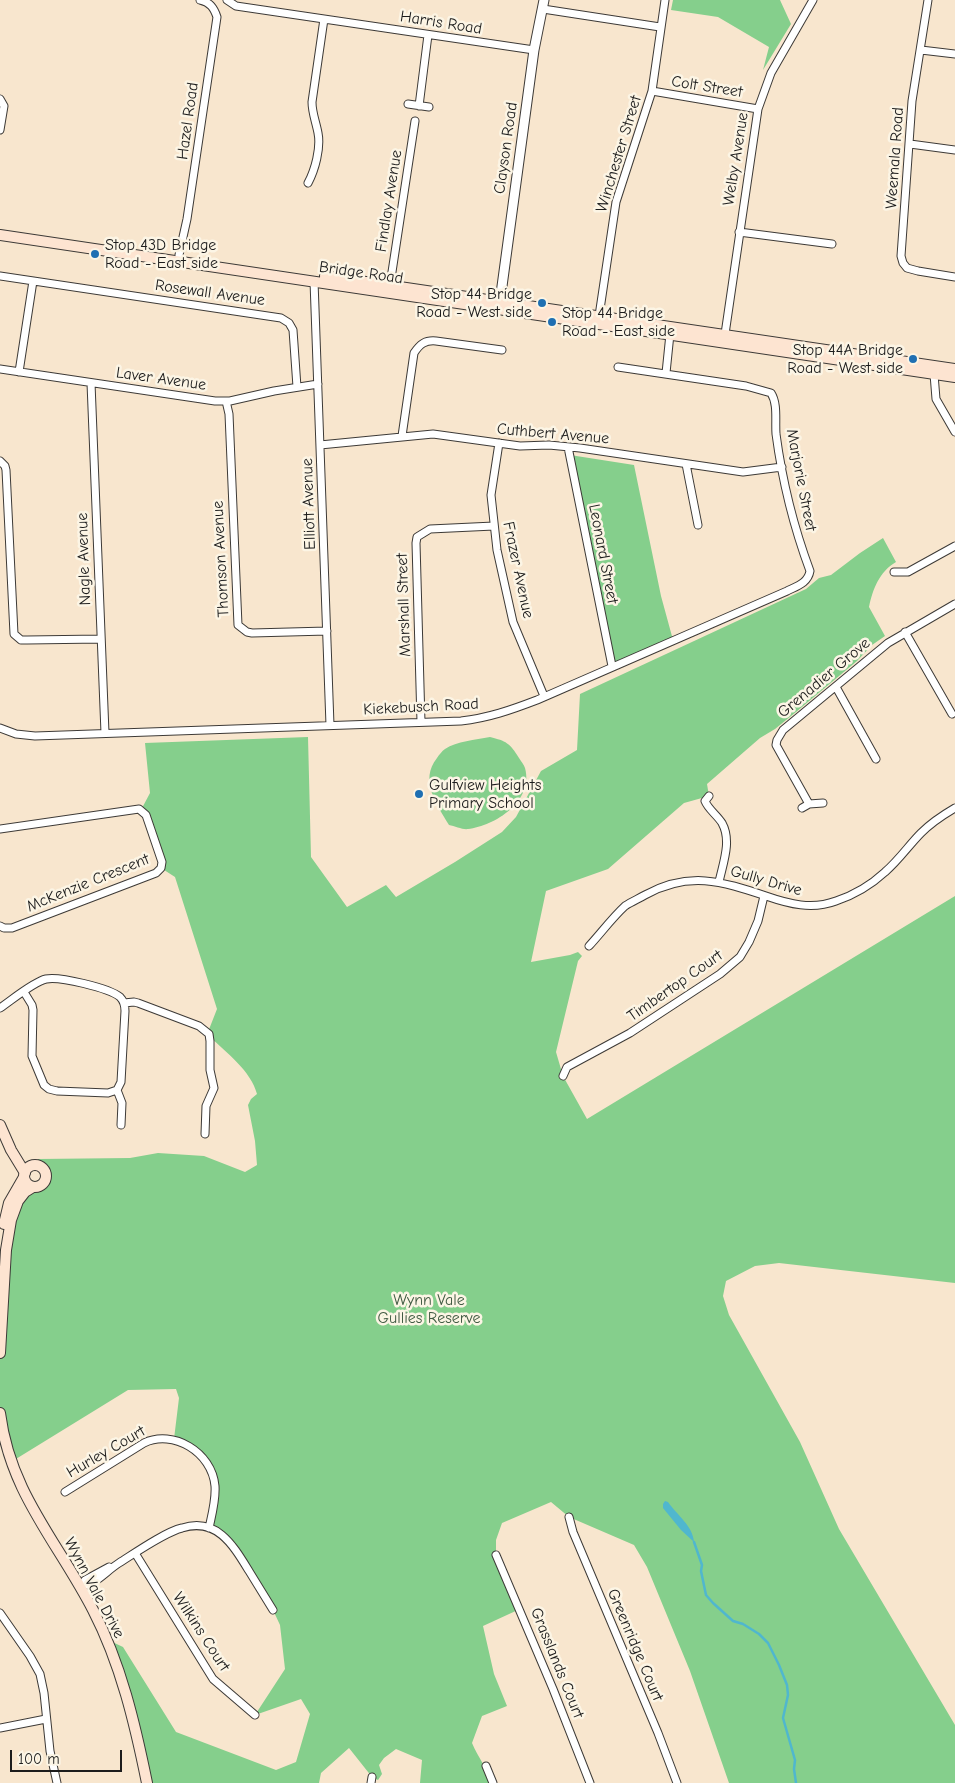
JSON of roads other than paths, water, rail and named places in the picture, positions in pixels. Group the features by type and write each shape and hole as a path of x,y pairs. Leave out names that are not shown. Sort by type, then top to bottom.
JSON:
{"main road":[{"name":"Bridge Road","path":"0,228 180,258 933,370 955,377"},
{"name":"Bridge Road","path":"0,235 180,258"},
{"name":"Bridge Road","path":"599,319 670,334 724,338"},
{"name":"Bridge Road","path":"933,370 955,369"},
{"path":"0,1125 27,1172 28,1184 34,1187"},
{"path":"0,1353 6,1250 11,1220 15,1207 25,1192 44,1183 47,1176 42,1167 36,1165 27,1172 9,1203 4,1228 6,1250"},
{"name":"Wynn Vale Drive","path":"0,1413 6,1448 21,1489 80,1586 106,1638 123,1683 147,1783"}],"street":[{"name":"Hazel Road","path":"180,258 216,23 213,7 200,0"},
{"name":"Harris Road","path":"227,0 236,6 534,50"},
{"name":"Winchester Street","path":"599,319 616,202 652,92 665,0"},
{"name":"Welby Avenue","path":"724,338 758,109 771,73 812,0"},
{"name":"Weemala Road","path":"928,0 912,102 901,256 902,263 907,268 955,277"},
{"path":"543,5 660,27"},
{"name":"Clayson Road","path":"500,305 534,50 543,5"},
{"path":"308,183 313,174 319,140 312,102 324,19"},
{"path":"419,106 428,34"},
{"path":"921,50 955,54"},
{"name":"Colt Street","path":"652,92 758,109"},
{"path":"0,99 4,106 0,130"},
{"path":"408,104 429,107"},
{"name":"Findlay Avenue","path":"390,289 415,121"},
{"path":"910,144 955,150"},
{"path":"739,232 832,244"},
{"name":"Rosewall Avenue","path":"0,276 281,318 289,323 293,330 297,387"},
{"name":"Elliott Avenue","path":"313,278 330,725"},
{"path":"19,372 33,280"},
{"path":"618,367 666,373 670,334"},
{"path":"402,436 414,353 421,344 429,340 436,340 502,350"},
{"name":"Laver Avenue","path":"0,369 215,401 226,401 318,384"},
{"path":"933,370 936,399 955,432"},
{"name":"Marjorie Street","path":"666,373 755,388 771,393 775,402 776,434 796,531 810,571"},
{"name":"Nagle Avenue","path":"91,383 105,733"},
{"name":"Thomson Avenue","path":"226,401 229,414 236,617 238,625 247,632 252,633 327,631"},
{"name":"Cuthbert Avenue","path":"320,445 438,434 520,446 549,445 568,447 743,472 782,467"},
{"name":"Frazer Avenue","path":"499,443 491,495 497,550 513,622 544,696"},
{"name":"Leonard Street","path":"568,447 612,666"},
{"path":"0,461 6,470 14,634 21,640 101,639"},
{"path":"686,464 698,525"},
{"name":"Marshall Street","path":"421,722 417,537 430,529 494,526"},
{"path":"894,572 908,572 955,546"},
{"name":"Kiekebusch Road","path":"0,728 16,734 35,736 480,719 516,708 787,591 805,581 810,575 810,571"},
{"name":"Grenadier Grove","path":"809,804 776,745 783,730 867,659 905,632 955,604"},
{"path":"905,632 952,714"},
{"path":"836,687 876,759"},
{"path":"709,796 705,801 706,804 713,810 722,824 726,837 726,851 719,882"},
{"path":"802,808 809,804 823,803"},
{"name":"Gully Drive","path":"589,946 626,905 653,890 695,879 719,882 786,904 804,906 836,902 871,883 886,872 922,831 955,808"},
{"name":"McKenzie Crescent","path":"0,829 139,809 146,815 162,862 161,868 156,873 12,928 0,926"},
{"name":"Timbertop Court","path":"567,1067 630,1033 720,974 740,957 758,921 764,896"},
{"path":"0,1008 24,992 43,980 54,978 80,982 120,998 124,1003 125,1011 121,1082 117,1090 108,1093 57,1091 49,1089 44,1085 32,1052 33,1008 24,992"},
{"path":"124,1003 138,1003 200,1026 208,1032 210,1070 214,1088 206,1106 205,1134"},
{"path":"558,1064 567,1067 563,1076"},
{"path":"117,1090 122,1103 121,1125"},
{"name":"Hurley Court","path":"65,1492 144,1444 158,1438 171,1439 193,1449 213,1475 215,1485 214,1499 209,1528"},
{"name":"Greenridge Court","path":"569,1517 580,1550 658,1733 677,1783"},
{"path":"80,1586 87,1586 116,1565 181,1528 191,1526 209,1528 230,1541 273,1610"},
{"name":"Wilkins Court","path":"136,1553 213,1679 255,1715"},
{"name":"Grasslands Court","path":"496,1555 553,1689 590,1783"},
{"path":"0,1613 2,1621 30,1656 40,1674 44,1692 50,1751 57,1783"},
{"path":"0,1728 46,1718"},
{"path":"486,1766 493,1783"}],"water":[{"path":"665,1501 668,1502 688,1526 694,1542 681,1530 663,1508"}],"waterway":[{"path":"694,1542 702,1565 701,1571 706,1595 733,1621 743,1624 759,1634 768,1643 779,1665 787,1685 788,1695 783,1718 795,1760 796,1783"}],"place":[{"name":"Stop 43D Bridge Road - East side","path":"95,254"},
{"name":"Stop 44 Bridge Road - West side","path":"542,303"},
{"name":"Stop 44 Bridge Road - East side","path":"552,322"},
{"name":"Stop 44A Bridge Road - West side","path":"913,359"},
{"name":"Gulfview Heights Primary School","path":"419,794"}],"park label":[{"name":"Wynn Vale Gullies Reserve","path":"429,1309"}]}
